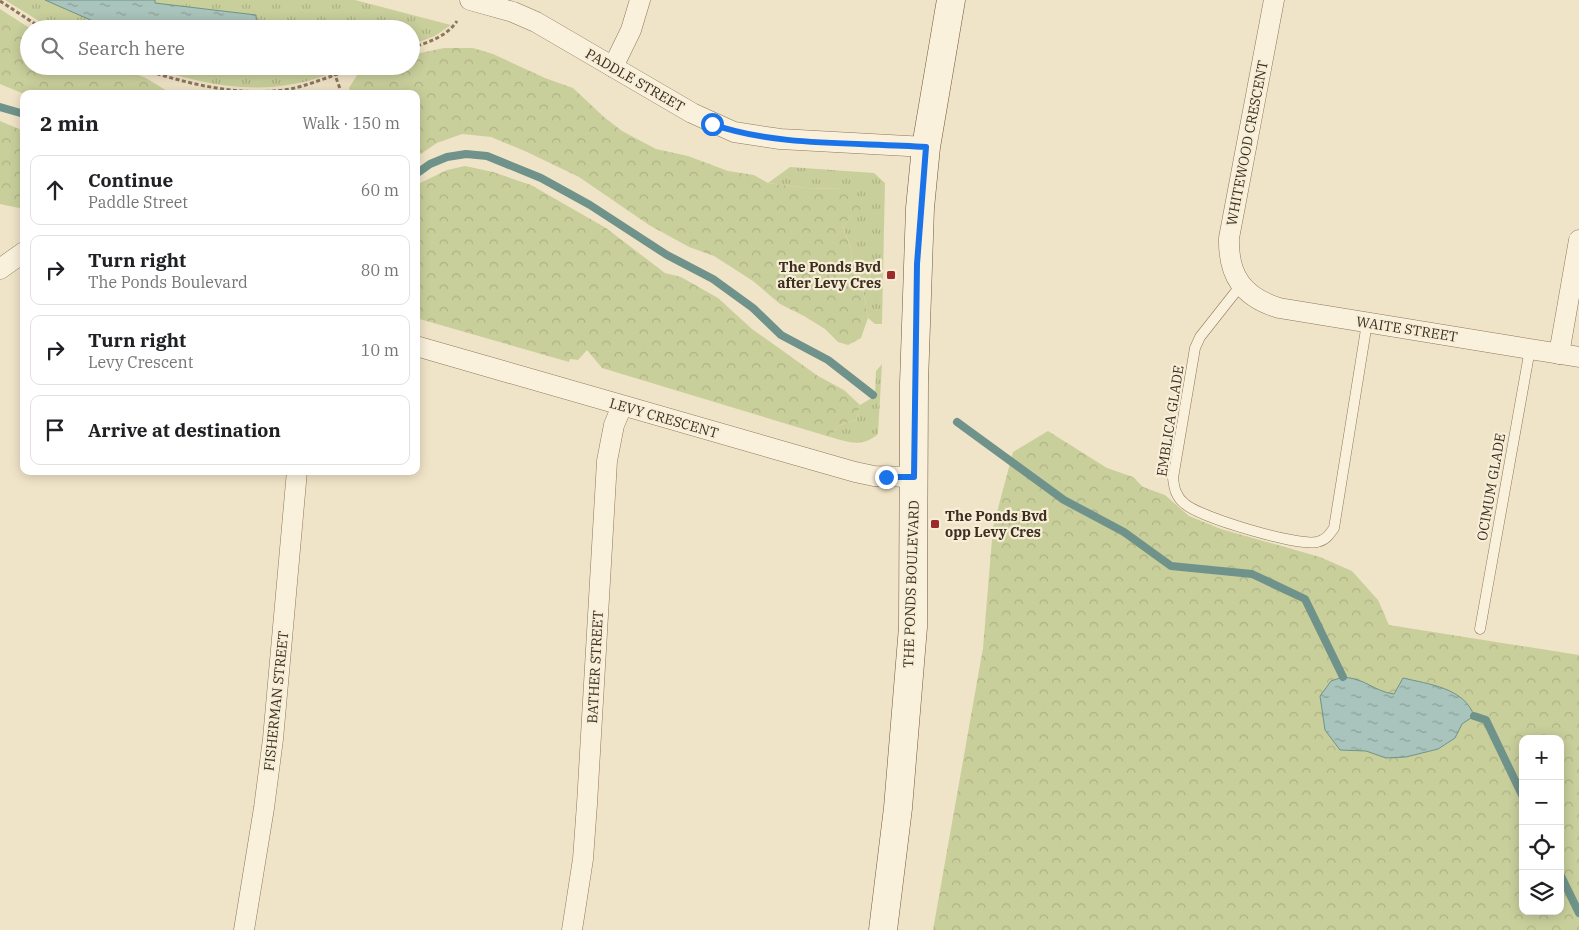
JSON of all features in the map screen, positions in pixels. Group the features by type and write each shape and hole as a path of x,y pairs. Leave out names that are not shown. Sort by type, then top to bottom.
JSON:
{"street":[{"name":"PADDLE STREET","path":"470,0 512,12 536,22 692,113 734,132 780,139 926,147"},
{"path":"613,67 631,30 640,0"},
{"name":"THE PONDS BOULEVARD","path":"883,930 898,808 913,627 917,264 926,147 951,0"},
{"name":"WHITEWOOD CRESCENT","path":"1241,285 1234,273 1229,255 1229,238 1274,0"},
{"path":"1569,356 1579,240"},
{"path":"0,269 20,254"},
{"name":"WAITE STREET","path":"1241,285 1252,296 1279,308 1569,356"},
{"name":"LEVY CRESCENT","path":"420,347 855,472 874,476 914,477"},
{"name":"BATHER STREET","path":"572,930 583,859 607,461 614,425 622,406"},
{"name":"FISHERMAN STREET","path":"244,930 272,749 297,475"}],"lane":[{"name":"EMBLICA GLADE","path":"1241,285 1200,337 1195,348 1173,478 1174,488 1187,505 1223,521 1304,542 1318,542 1328,538 1334,528 1367,323"},
{"name":"OCIMUM GLADE","path":"1480,629 1530,349"}],"path":[{"path":"0,1 29,20"},
{"path":"420,45 443,36 452,30 457,21"},
{"path":"160,75 225,89 250,90"},
{"path":"280,90 334,76 340,90"}],"green space":[{"path":"5,0 355,0 451,25 435,36 420,42 420,20 37,20"},
{"path":"0,9 20,22 20,75 138,75 166,90 20,90 20,92 0,84"},
{"path":"444,48 473,48 493,54 545,78 573,88 622,131 656,149 688,156 728,171 754,175 768,183 806,188 844,189 863,200 859,213 851,216 843,227 852,251 851,272 863,288 868,318 861,338 848,345 838,342 825,329 780,304 753,281 714,256 689,247 649,225 579,177 491,137 462,134 437,143 420,154 420,90 350,90 349,88 357,75 420,75 420,53"},
{"path":"174,75 325,75 300,83 256,88 237,87"},
{"path":"0,121 20,129 20,208 0,204"},
{"path":"465,166 493,172 531,185 606,228 665,273 681,277 718,298 752,329 818,376 844,390 860,405 856,420 840,425 830,437 602,368 587,350 578,360 570,359 569,362 420,319 420,183 447,170"},
{"path":"790,167 874,173 885,183 882,324 875,324 868,318 863,288 851,272 852,251 843,227 851,216 844,189 806,188 768,183"},
{"path":"882,364 878,434 866,441 855,443 830,437 840,425 856,420 860,405 875,396 876,371"},
{"path":"1048,431 1107,468 1133,477 1143,487 1165,495 1189,516 1221,529 1320,557 1352,571 1378,600 1389,625 1579,655 1579,930 933,930 983,648 993,527 1013,452"}],"water":[{"path":"45,0 155,0 155,3 256,15 256,20 91,20"},
{"path":"1343,677 1358,680 1394,694 1403,678 1434,685 1463,699 1474,716 1462,724 1455,738 1438,749 1406,757 1386,758 1366,751 1340,750 1325,730 1320,696 1331,681"}],"waterway":[{"path":"0,107 20,113"},
{"path":"420,171 430,164 447,157 466,154 487,156 541,178 590,205 667,255 713,279 753,308 781,335 828,360 873,395"},
{"path":"957,422 1064,500 1124,532 1171,566 1252,574 1305,599 1343,677"},
{"path":"1474,716 1486,720 1519,789"},
{"path":"1564,882 1579,913"}],"place":[{"name":"The Ponds Bvd after Levy Cres","path":"891,275"},
{"name":"The Ponds Bvd opp Levy Cres","path":"935,524"}],"route":[{"path":"712,124 734,132 780,139 926,147 917,264 914,477 886,477"}]}
